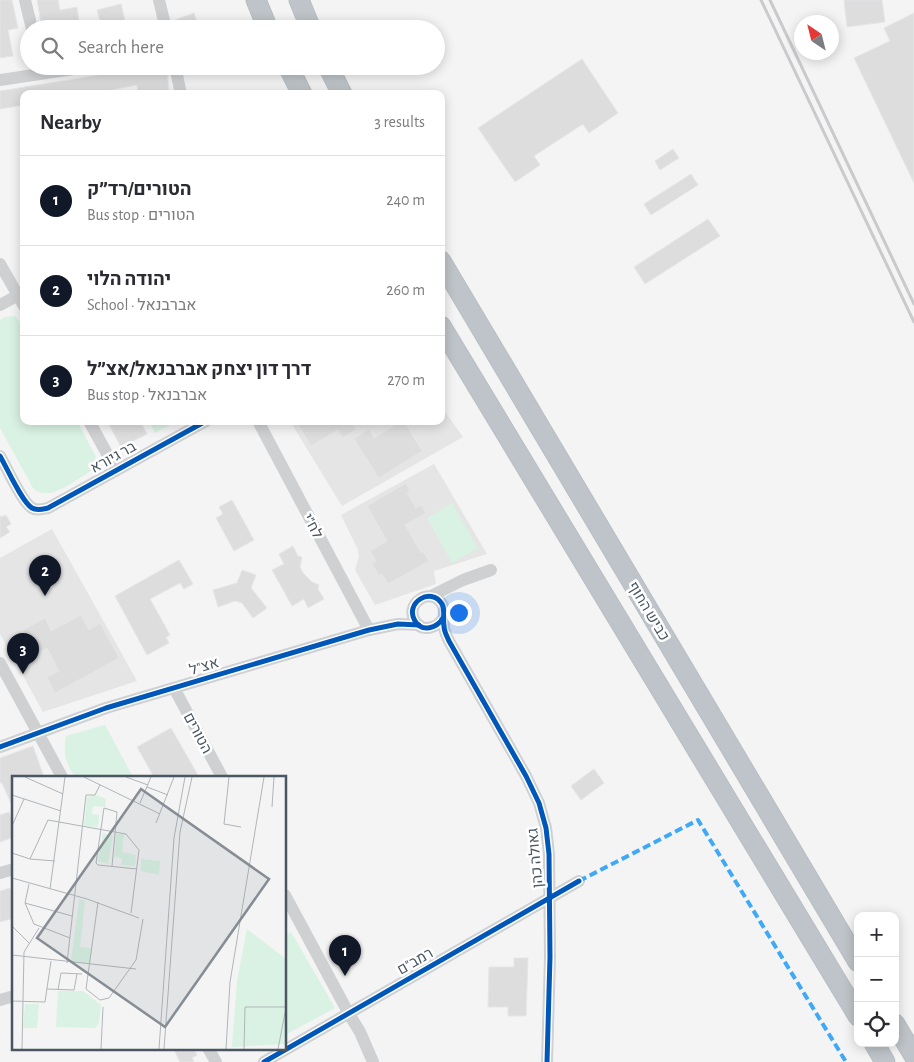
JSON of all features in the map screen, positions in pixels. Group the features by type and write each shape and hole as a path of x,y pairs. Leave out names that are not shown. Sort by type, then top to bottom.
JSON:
{"highway":[{"path":"256,0 264,20"},
{"path":"299,0 307,20"},
{"path":"305,0 312,20"},
{"path":"292,75 300,90"},
{"path":"332,75 340,90"},
{"name":"כביש החוף","path":"445,268 855,957"},
{"name":"כביש החוף","path":"445,333 854,1009"},
{"path":"899,1031 914,1056"},
{"path":"877,1047 886,1062"}],"street":[{"path":"25,0 30,20"},
{"path":"159,0 164,20"},
{"path":"0,80 20,75"},
{"path":"177,75 180,90"},
{"path":"0,264 20,295"},
{"path":"0,305 20,299"},
{"path":"91,425 116,470"},
{"name":"בר גיורא","path":"0,456 24,500 36,510 48,508 199,425"},
{"name":"לח\"י","path":"260,425 369,630"},
{"path":"453,585 446,596 443,613 436,626 423,627 414,619 412,614 415,603 423,597 431,596 453,585 491,570"},
{"path":"431,596 438,599 443,613"},
{"name":"אצ\"ל","path":"386,626 415,603"},
{"name":"גאולה כהן","path":"443,613 446,634 453,649 539,802 548,841 550,897 547,1062"},
{"name":"אצ\"ל","path":"0,747 106,708 369,630 398,624 423,627"},
{"name":"גאולה כהן","path":"423,627 443,639 453,649"},
{"path":"0,663 61,776"},
{"name":"הטורים","path":"174,688 221,776"},
{"name":"רמב\"ם","path":"286,1050 579,881"},
{"path":"286,897 360,1032 373,1062"},
{"path":"209,1050 216,1062"},
{"name":"רמב\"ם","path":"264,1062 285,1050"}],"shaded area":[{"path":"445,412 463,437 342,506 292,425 445,425"},
{"path":"434,464 487,554 434,571 436,584 375,605 355,570 359,556 358,550 341,515"},
{"path":"52,529 137,681 43,712 0,634 0,558"}],"green space":[{"path":"15,316 20,323 20,425 79,425 96,457 91,471 70,485 54,492 39,492 33,488 0,428 0,320 5,317"},
{"path":"151,425 170,425 155,433"},
{"path":"452,503 478,548 452,563 427,518"},
{"path":"105,725 132,776 74,776 66,758 66,736"},
{"path":"291,932 335,1008 286,1034 286,935"}],"building":[{"path":"0,0 12,0 18,28 8,30 13,56 0,58"},
{"path":"37,0 58,0 60,10 77,7 79,20 40,20"},
{"path":"844,0 882,0 885,22 847,27"},
{"path":"121,4 125,20 100,20 97,10"},
{"path":"194,13 196,20 175,20"},
{"path":"914,13 914,183 854,58 890,41 884,28"},
{"path":"582,59 618,113 589,133 583,124 534,156 540,165 515,182 478,128"},
{"path":"99,75 168,75 169,90 138,90 137,85 111,90 20,90 20,106 0,109 0,91"},
{"path":"673,149 679,158 660,170 655,161"},
{"path":"691,174 698,185 651,215 644,204"},
{"path":"708,219 720,236 645,284 634,267"},
{"path":"109,425 142,425 147,434 121,447"},
{"path":"298,425 354,425 356,430 342,438 338,430 311,446"},
{"path":"395,425 406,425 422,451 379,478 354,439 369,429 374,438"},
{"path":"406,483 410,491 407,493 416,508 421,505 426,513 405,525 421,553 423,551 429,561 388,584 382,574 379,576 372,564 376,561 370,551 387,541 367,506"},
{"path":"232,500 254,540 234,551 216,518 223,514 219,507"},
{"path":"0,515 1,517 6,515 11,524 6,527 10,532 0,538"},
{"path":"293,546 298,556 302,557 300,567 303,573 312,582 319,585 318,589 324,599 308,608 304,599 292,606 272,570 284,564 279,554"},
{"path":"179,560 193,584 184,589 180,583 150,599 170,635 166,637 169,643 147,655 115,596"},
{"path":"242,570 256,575 251,588 267,608 253,618 242,603 235,601 218,607 213,590 237,583"},
{"path":"81,615 89,630 100,623 119,658 55,693 47,677 59,671 47,648 36,654 23,630 45,618 51,631"},
{"path":"171,728 198,776 153,776 137,747"},
{"path":"33,746 44,776 12,776 12,806 2,783 0,783 0,758"},
{"path":"594,769 604,783 581,800 571,786"},
{"path":"9,812 12,819 12,838 0,842 0,815"},
{"path":"10,888 12,895 12,919 0,922 0,891"},
{"path":"514,958 528,958 526,1016 508,1016 508,1007 488,1007 489,967 514,967"},
{"path":"174,1050 195,1050 197,1055 192,1058 194,1062 180,1062"}],"railway":[{"path":"761,0 914,322"},
{"path":"770,0 914,304"}],"marked path":[{"path":"579,881 698,820 846,1062"}],"cycle path":[{"path":"0,456 28,505 38,510 48,508 199,425"},
{"path":"443,618 433,627 421,627 415,621 413,608 420,599 426,597 437,599 442,604 444,609 444,630 449,641 526,776 539,803 546,828 549,854 550,957 547,1062"},
{"path":"0,747 106,708 369,630 398,624 419,625"},
{"path":"286,1049 579,881"},
{"path":"264,1062 285,1050"}],"place":[{"name":"יהודה הלוי","path":"45,596"},
{"name":"דרך דון יצחק אברבנאל/אצ״ל","path":"23,674"},
{"name":"הטורים/רד״ק","path":"345,976"}]}
